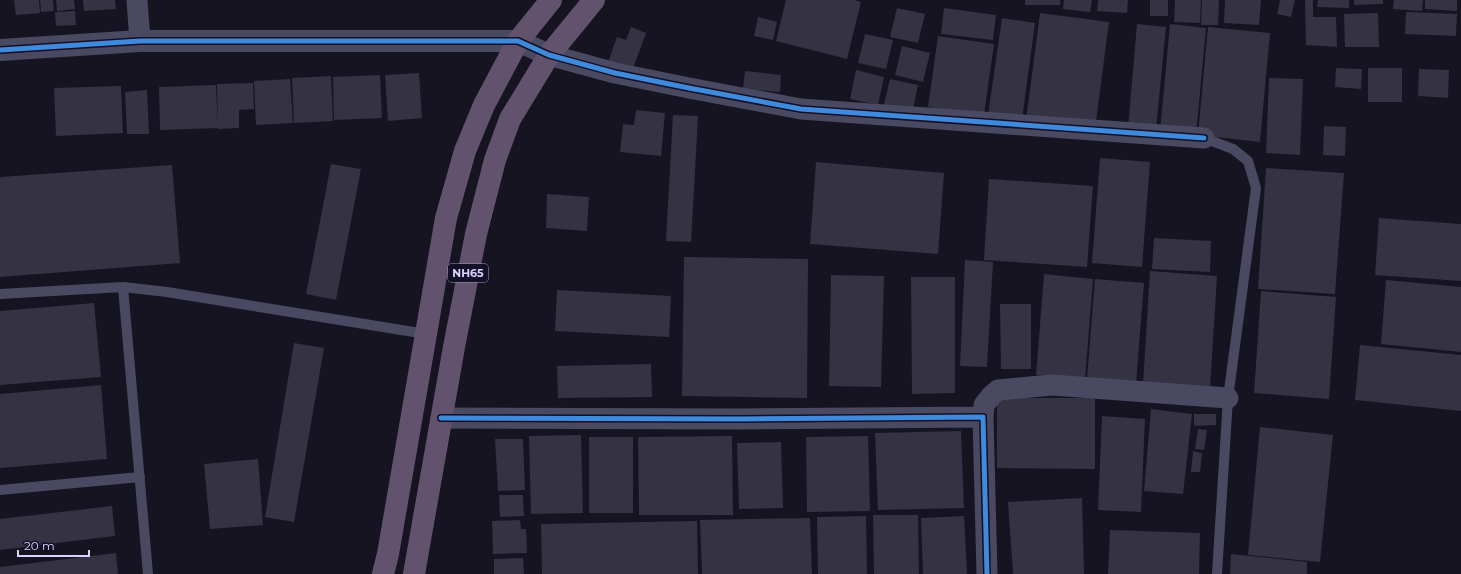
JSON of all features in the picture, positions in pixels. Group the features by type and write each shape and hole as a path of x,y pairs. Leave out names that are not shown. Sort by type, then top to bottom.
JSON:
{"highway":[{"name":"NH65","path":"383,574 388,554 446,218 465,151 484,105 518,41 551,0"},
{"name":"NH65","path":"414,574 440,418 476,234 496,160 510,119 549,55 594,0"}],"street":[{"path":"137,0 140,41"},
{"path":"0,50 140,41 518,41 549,55 615,73 801,109 1204,138"},
{"path":"987,574 983,417 984,405 998,390 1052,385 1228,398"},
{"path":"440,418 740,419 983,417"}],"lane":[{"path":"1204,138 1233,148 1248,161 1256,188 1228,398 1217,574"},
{"path":"0,294 123,287 167,292 426,334"},
{"path":"123,287 148,574"},
{"path":"0,490 140,478"}],"building":[{"path":"14,0 39,0 40,13 16,15"},
{"path":"40,0 53,0 54,11 41,12"},
{"path":"56,0 74,0 75,9 57,11"},
{"path":"83,0 115,0 116,9 84,11"},
{"path":"786,0 854,0 861,2 847,59 776,41"},
{"path":"1025,0 1060,0 1060,5 1025,5"},
{"path":"1064,0 1092,0 1090,12 1063,9"},
{"path":"1098,0 1128,0 1127,13 1097,11"},
{"path":"1150,0 1168,0 1168,16 1150,16"},
{"path":"1175,0 1201,0 1200,23 1174,22"},
{"path":"1202,0 1219,0 1218,25 1201,25"},
{"path":"1225,0 1261,0 1259,25 1224,23"},
{"path":"1280,0 1295,0 1291,17 1277,14"},
{"path":"1305,0 1313,0 1313,17 1336,17 1337,47 1306,45"},
{"path":"1318,0 1349,0 1349,8 1317,7"},
{"path":"1354,0 1383,0 1383,4 1354,5"},
{"path":"1394,0 1423,0 1422,11 1393,9"},
{"path":"1425,0 1457,0 1457,11 1425,9"},
{"path":"897,8 925,14 918,43 890,37"},
{"path":"944,8 996,15 993,40 941,34"},
{"path":"75,11 76,25 56,26 55,12"},
{"path":"1406,12 1457,14 1456,36 1405,34"},
{"path":"1040,13 1109,22 1095,129 1026,120"},
{"path":"1378,13 1379,47 1345,47 1344,14"},
{"path":"758,17 777,22 773,40 754,36"},
{"path":"1002,18 1035,23 1022,120 988,115"},
{"path":"1137,24 1166,27 1156,130 1128,128"},
{"path":"1170,24 1206,28 1196,135 1160,131"},
{"path":"631,27 646,33 632,71 608,62 617,37 626,40"},
{"path":"1208,27 1270,33 1260,142 1198,135"},
{"path":"865,34 893,40 886,69 858,63"},
{"path":"938,36 994,44 984,115 928,107"},
{"path":"902,46 930,53 923,82 895,75"},
{"path":"1336,68 1362,69 1361,89 1335,87"},
{"path":"1368,68 1402,68 1402,102 1368,102"},
{"path":"1419,69 1449,70 1448,98 1418,96"},
{"path":"856,70 884,77 878,105 850,99"},
{"path":"745,71 781,75 780,92 743,89"},
{"path":"419,73 422,118 388,121 385,75"},
{"path":"380,75 382,118 334,120 333,77"},
{"path":"331,76 333,121 294,123 292,78"},
{"path":"1269,78 1303,79 1300,155 1266,153"},
{"path":"290,79 293,123 256,125 254,81"},
{"path":"890,79 918,85 912,114 883,108"},
{"path":"253,83 254,109 239,110 239,128 218,129 217,84"},
{"path":"216,85 218,128 160,130 159,87"},
{"path":"121,86 123,133 56,136 54,88"},
{"path":"147,90 149,134 127,134 125,92"},
{"path":"636,110 665,113 661,156 620,152 623,124 634,125"},
{"path":"673,115 698,116 691,242 666,241"},
{"path":"1324,126 1346,127 1345,156 1323,155"},
{"path":"1100,158 1150,162 1142,267 1092,263"},
{"path":"816,162 944,173 938,254 810,244"},
{"path":"331,164 361,169 336,300 306,294"},
{"path":"172,165 180,263 0,277 0,177"},
{"path":"1266,168 1344,173 1335,294 1258,289"},
{"path":"989,179 1093,186 1087,267 984,260"},
{"path":"547,194 589,197 587,231 546,228"},
{"path":"1379,218 1461,224 1461,281 1375,275"},
{"path":"1154,238 1211,241 1210,272 1152,269"},
{"path":"684,257 808,259 807,398 682,396"},
{"path":"965,260 993,262 987,367 960,366"},
{"path":"1150,271 1217,276 1210,388 1143,384"},
{"path":"1044,274 1093,279 1085,379 1036,375"},
{"path":"831,275 884,276 881,387 829,386"},
{"path":"911,277 955,277 955,393 912,394"},
{"path":"1095,279 1144,283 1136,384 1087,379"},
{"path":"1386,280 1461,287 1461,352 1381,344"},
{"path":"557,290 671,296 669,337 555,331"},
{"path":"1261,291 1336,297 1329,399 1254,393"},
{"path":"94,303 101,377 0,385 0,311"},
{"path":"1000,304 1031,304 1031,369 1001,369"},
{"path":"294,343 324,348 294,522 265,517"},
{"path":"1360,345 1461,355 1461,411 1355,400"},
{"path":"651,364 652,397 558,398 557,366"},
{"path":"101,385 107,459 0,468 0,394"},
{"path":"997,398 1095,398 1095,469 997,468"},
{"path":"1151,409 1192,414 1183,494 1144,491"},
{"path":"1194,414 1216,414 1216,425 1194,426"},
{"path":"1102,416 1145,419 1141,512 1098,510"},
{"path":"1260,427 1333,435 1320,562 1248,555"},
{"path":"1198,429 1207,430 1204,450 1195,449"},
{"path":"961,431 964,508 878,510 875,433"},
{"path":"581,435 583,513 531,514 529,436"},
{"path":"732,436 733,515 639,515 638,437"},
{"path":"868,436 870,511 807,512 806,437"},
{"path":"589,437 633,437 633,513 589,513"},
{"path":"495,439 523,439 525,490 498,491"},
{"path":"781,442 783,508 739,509 737,443"},
{"path":"1193,451 1202,453 1200,472 1191,472"},
{"path":"258,459 263,525 210,529 204,464"},
{"path":"499,495 523,495 524,516 500,517"},
{"path":"1082,498 1084,574 1013,574 1008,502"},
{"path":"112,506 115,536 0,550 0,519"},
{"path":"873,515 918,515 919,574 874,574"},
{"path":"866,516 867,574 818,574 817,517"},
{"path":"964,516 967,574 923,574 921,518"},
{"path":"810,518 812,574 702,574 700,520"},
{"path":"520,520 521,529 526,529 527,553 493,554 492,521"},
{"path":"697,521 698,574 542,574 541,524"},
{"path":"1110,530 1200,533 1199,574 1108,574"},
{"path":"116,553 118,574 0,574 0,567"},
{"path":"1231,554 1307,562 1307,574 1230,574"},
{"path":"523,558 524,574 494,574 494,559"}],"cycle path":[{"path":"0,50 140,41 518,41 549,55 615,73 801,109 1204,138"},
{"path":"441,418 740,419 983,417 987,574"}]}
